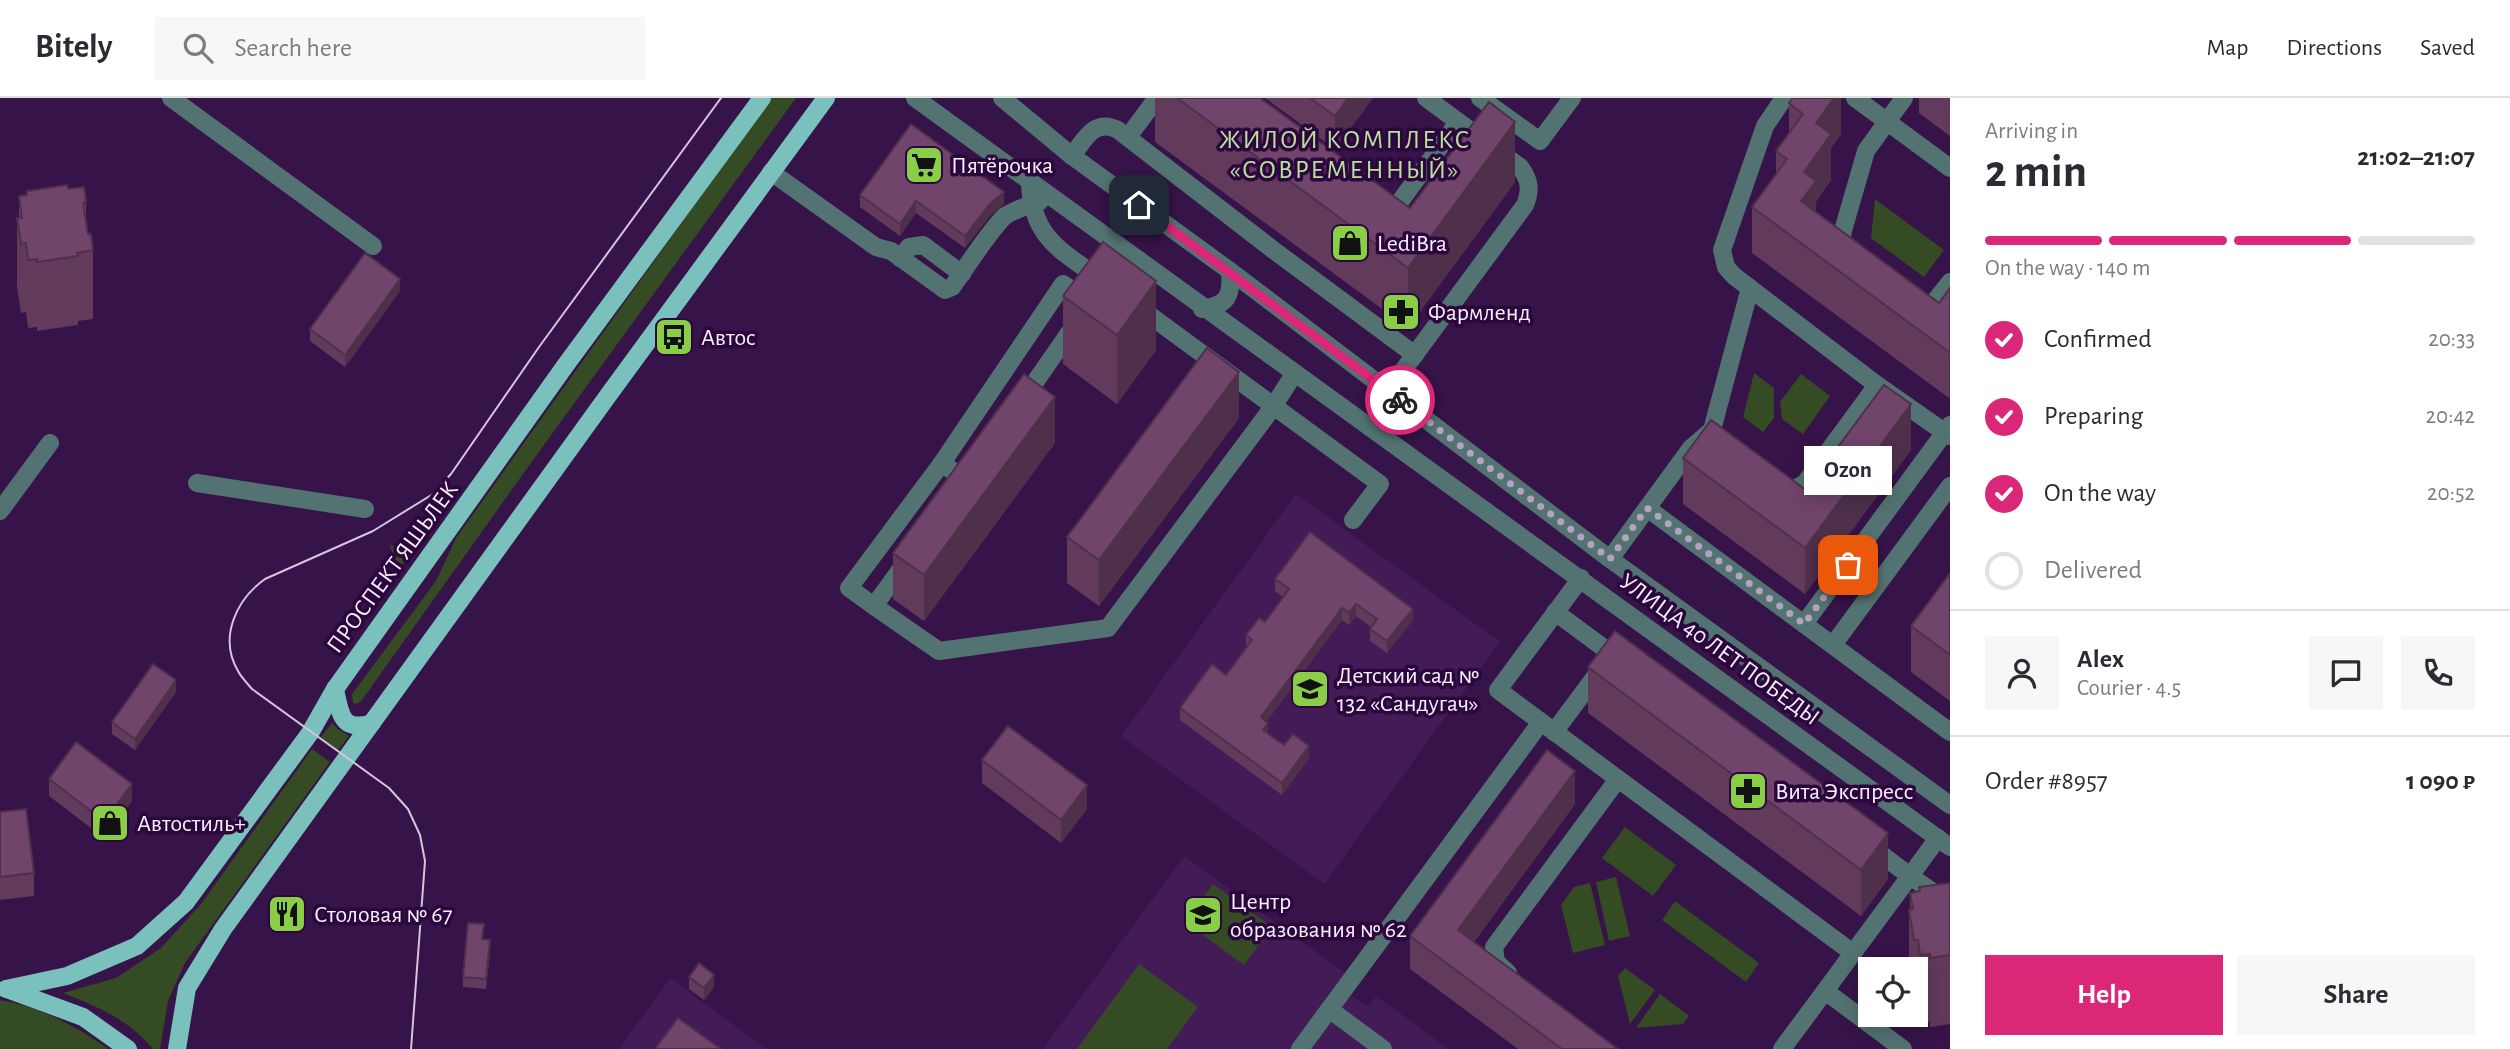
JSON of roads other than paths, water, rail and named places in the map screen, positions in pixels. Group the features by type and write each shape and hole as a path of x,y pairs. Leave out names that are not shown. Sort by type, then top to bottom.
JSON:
{"main road":[{"name":"ПРОСПЕКТ ЯШЬЛЕК","path":"3,988 67,976 138,946 186,902 310,733 335,689 565,366 762,98"},
{"path":"177,1049 187,988 223,929 826,98"},
{"path":"335,689 343,720 350,725 372,723"},
{"path":"3,988 83,1017 128,1049"}],"street":[{"path":"171,98 373,246"},
{"name":"УЛИЦА 40 ЛЕТ ПОБЕДЫ","path":"915,98 1202,309 1581,578 1944,843"},
{"path":"1128,137 1157,98"},
{"path":"1388,391 1525,205 1529,194 1526,175 1520,167 1426,98"},
{"path":"1480,98 1539,141 1572,98"},
{"path":"1784,98 1765,126 1722,250 1726,267 1877,385 1948,431 1804,624"},
{"path":"1855,98 1950,168"},
{"path":"1868,264 1847,249 1842,234 1866,152 1904,98"},
{"name":"УЛИЦА 40 ЛЕТ ПОБЕДЫ","path":"1003,99 1072,156 1230,271 1610,559 1950,805"},
{"path":"1365,200 1375,208 1385,210 1399,203 1458,122"},
{"path":"1072,156 1093,128 1109,125 1415,355"},
{"path":"772,172 876,247 891,251 945,290 952,287 1004,217 1031,202 1054,200"},
{"path":"1030,183 1031,202 1037,222 1052,243 1380,484 1353,520"},
{"path":"1202,309 1218,306 1228,298 1231,286 1230,271"},
{"path":"1900,288 1928,306 1935,303 1950,282"},
{"path":"1091,302 1063,284 942,463 849,587 939,650 1108,628 1273,407 1294,374"},
{"path":"1610,559 1695,444 1714,441 1715,423 1750,288"},
{"path":"1013,414 1091,302 1116,290"},
{"path":"1766,479 1783,491 1799,489 1877,385"},
{"path":"0,511 50,443"},
{"path":"942,463 970,475 951,502"},
{"path":"197,483 365,509"},
{"path":"1833,645 1950,486"},
{"path":"1647,508 1950,732"},
{"path":"874,606 920,544"},
{"path":"1581,578 1498,690 1853,953"},
{"path":"1300,1049 1548,727 1617,658 1555,612"},
{"path":"1517,980 1496,962 1494,947 1618,779"},
{"path":"1855,835 1950,904"},
{"path":"1782,1049 1910,876 1944,843"},
{"path":"1825,991 1903,1049"},
{"path":"1329,1009 1383,1049"}],"tram line":[{"path":"411,1049 425,861 420,835 408,809 389,788 252,689 239,673 232,658 230,632 233,620 246,597 265,579 373,531 433,494 451,474 539,347 721,98"}],"place":[{"name":"Пятёрочка","path":"924,165"},
{"name":"LediBra","path":"1350,243"},
{"name":"Фармленд","path":"1401,312"},
{"name":"Автос","path":"674,337"},
{"name":"Ozon","path":"1848,565"},
{"name":"Детский сад № 132 «Сандугач»","path":"1310,689"},
{"name":"Вита Экспресс","path":"1748,791"},
{"name":"Автостиль+","path":"110,823"},
{"name":"Столовая № 67","path":"287,914"},
{"name":"Центр образования № 62","path":"1203,915"}],"district":[{"name":"ЖИЛОЙ КОМПЛЕКС «СОВРЕМЕННЫЙ»","path":"1345,154"}]}
